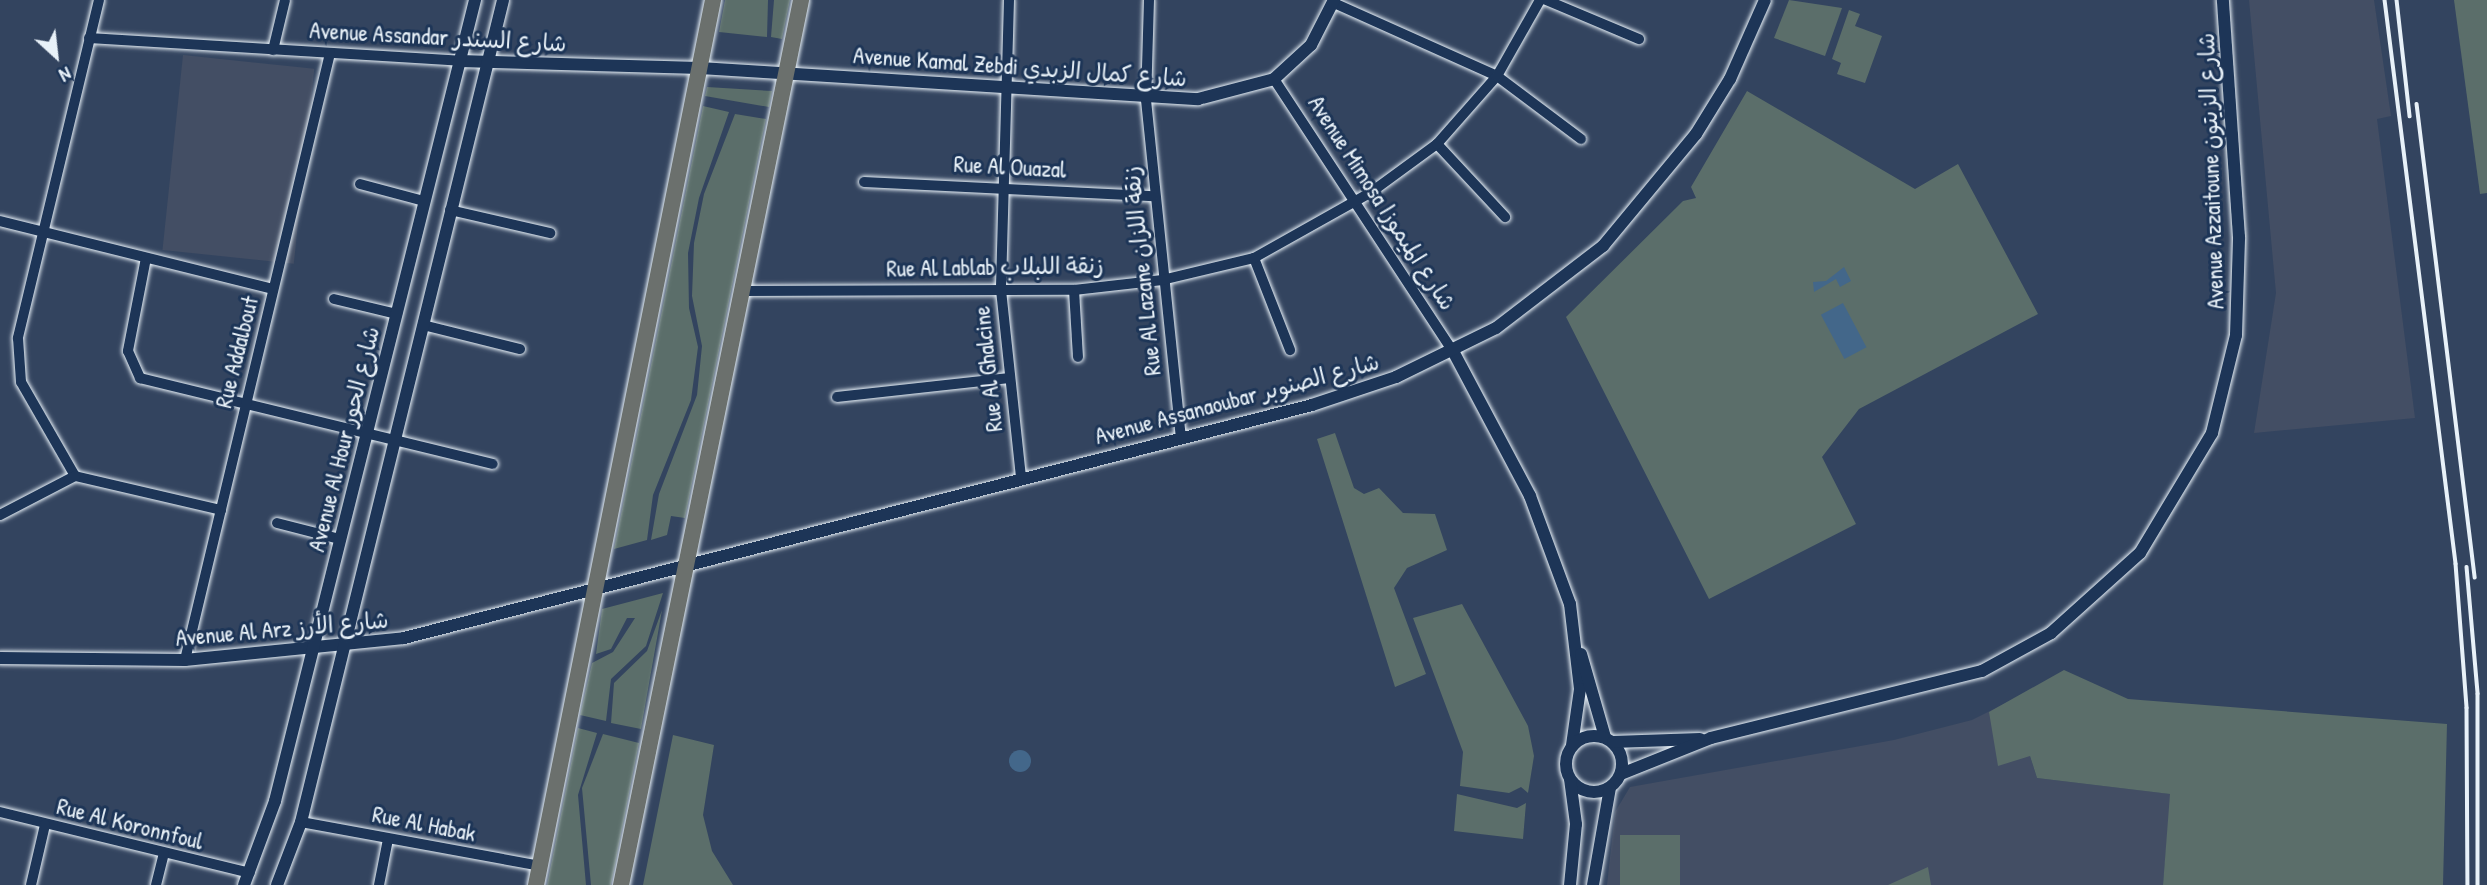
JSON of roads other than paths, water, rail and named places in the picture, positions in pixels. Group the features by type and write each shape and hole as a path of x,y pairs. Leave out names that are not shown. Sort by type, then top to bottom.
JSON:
{"main road":[{"path":"536,885 713,0"},
{"path":"621,885 801,0"}],"street":[{"path":"75,475 29,402 18,361 41,231 99,0"},
{"path":"273,50 285,0"},
{"name":"Avenue Al Hour شارع الحور","path":"247,879 313,651 475,0"},
{"path":"277,885 301,822 503,0"},
{"name":"Rue Al Ghalcine","path":"1009,0 1001,187 1001,290 1021,477"},
{"name":"Rue Al Lazane زنقة اللزان","path":"1149,0 1146,100 1181,437"},
{"name":"Rue Al Lablab زنقة اللبلاب","path":"742,291 1074,290 1163,280 1254,258 1357,201 1437,144 1497,76 1540,0"},
{"path":"1546,0 1639,39"},
{"name":"Avenue Assanaoubar شارع الصنوبر","path":"684,566 1370,387 1453,351 1559,283 1639,207 1716,102 1765,0"},
{"name":"Avenue Azzaitoune شارع الزيتون","path":"1621,774 1711,738 1939,685 2032,648 2113,580 2166,517 2211,433 2241,301 2223,0"},
{"path":"1334,2 1497,76 1581,139"},
{"name":"Avenue Kamal Zebdi شارع كمال الزبدي","path":"785,72 1146,100 1228,95 1274,79 1311,45 1334,2"},
{"name":"Avenue Assandar شارع السندر","path":"89,38 460,61 785,72"},
{"name":"Rue Addalbout","path":"185,660 330,53"},
{"name":"Avenue Mimosa شارع الميموزا","path":"1274,79 1357,201 1453,351"},
{"path":"1437,144 1505,217"},
{"name":"Rue Al Ouazal","path":"864,181 1154,195"},
{"path":"360,184 424,201"},
{"path":"450,210 550,233"},
{"path":"0,221 273,289"},
{"path":"146,258 130,331 133,372 245,406 493,464"},
{"path":"1254,258 1290,350"},
{"path":"1074,290 1079,357"},
{"path":"334,299 397,314"},
{"path":"423,325 520,349"},
{"path":"1453,351 1530,496 1570,604 1578,647 1579,708 1566,762 1576,824 1570,885"},
{"path":"837,397 1009,378"},
{"path":"0,515 75,475 221,510"},
{"path":"277,523 340,539"},
{"name":"Avenue Al Arz شارع الأرز","path":"0,658 185,660 344,649 594,591 684,566"},
{"path":"1578,647 1595,685 1609,739 1622,757 1621,774 1610,788 1593,885"},
{"path":"1572,745 1587,736 1609,739"},
{"name":"Avenue Azzaitoune شارع الزيتون","path":"1609,739 1711,738"},
{"path":"1570,779 1584,790 1610,788"},
{"name":"Rue Al Koronnfoul","path":"0,812 247,879"},
{"name":"Rue Al Habak","path":"301,822 540,866"},
{"path":"31,885 45,825"},
{"path":"379,885 388,839"},
{"path":"156,885 163,855"}],"railway":[{"path":"2385,0 2456,564 2467,708 2468,885"},
{"path":"2397,0 2410,116"},
{"path":"2417,104 2475,577"},
{"path":"2467,567 2478,694 2478,885"}]}
